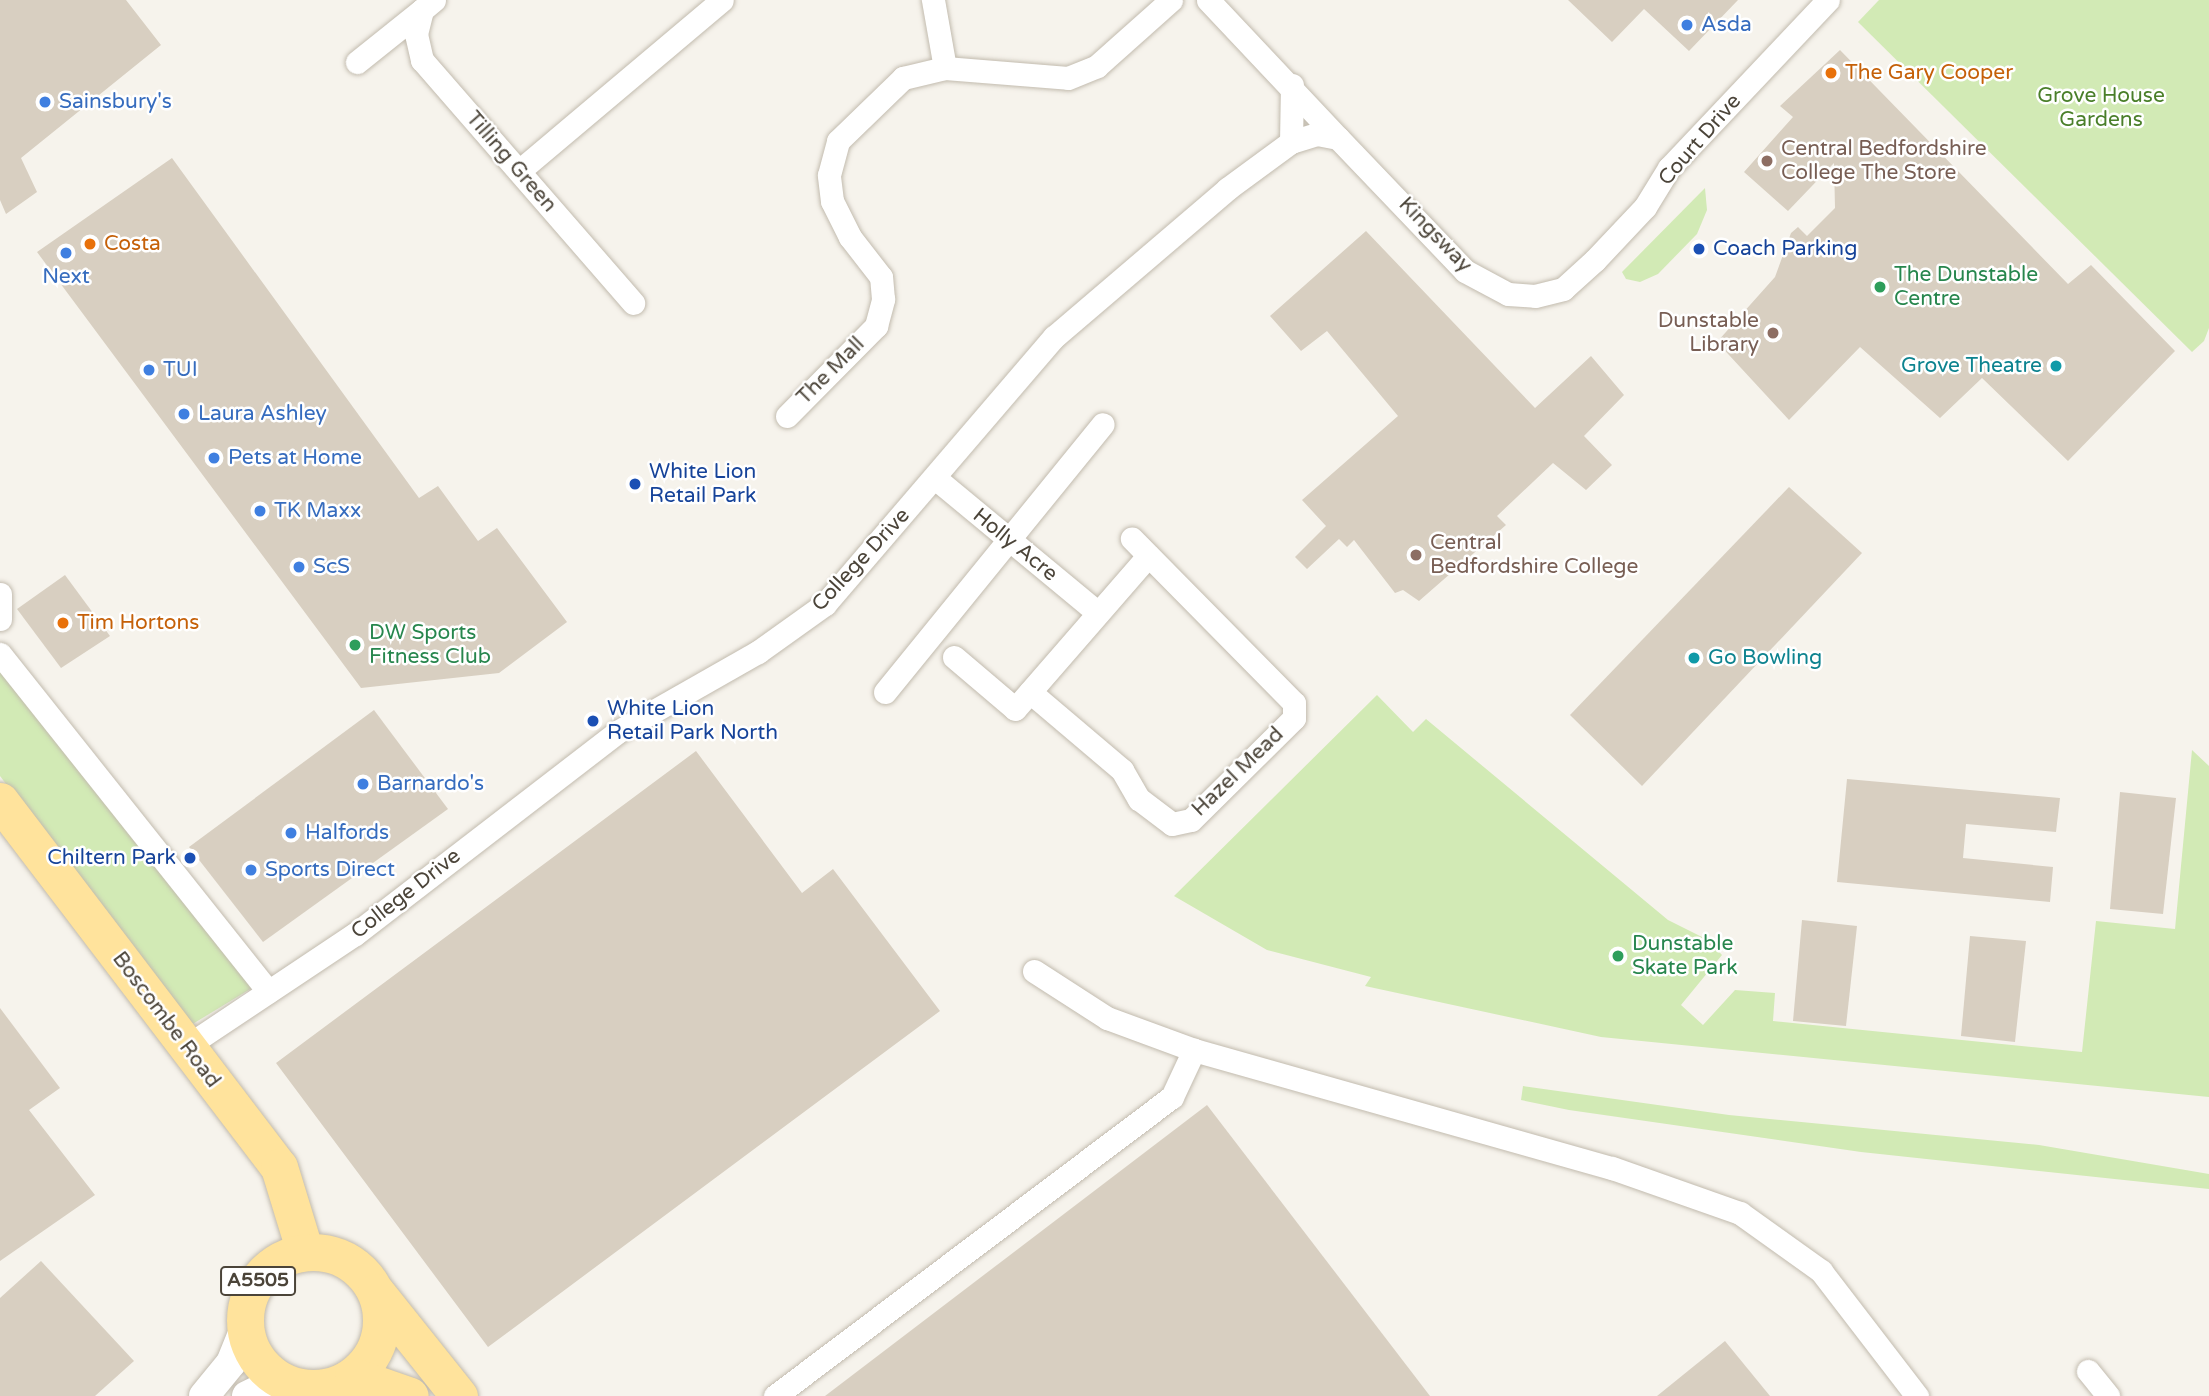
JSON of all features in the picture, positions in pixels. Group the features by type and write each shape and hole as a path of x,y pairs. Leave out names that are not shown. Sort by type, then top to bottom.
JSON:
{"main road":[{"name":"Boscombe Road","path":"0,801 279,1167 305,1252"},
{"name":"A5505","path":"245,1328 246,1307 260,1279 285,1258 305,1252 347,1261 376,1292 459,1396"},
{"path":"245,1328 257,1358 280,1380 304,1388 330,1387 353,1376 379,1339 376,1292"},
{"path":"353,1376 410,1396"}],"street":[{"path":"519,171 722,0"},
{"path":"933,0 945,68"},
{"name":"The Mall","path":"787,416 876,326 883,299 881,277 850,237 832,201 829,175 838,141 903,78 945,68 1069,78 1097,66 1171,0"},
{"path":"1208,0 1293,85 1338,138"},
{"name":"Court Drive","path":"1535,296 1563,289 1595,260 1645,207 1669,168 1828,0"},
{"name":"Tilling Green","path":"428,5 416,34 422,60 633,303"},
{"name":"Tilling Green","path":"357,62 428,5"},
{"path":"1291,142 1293,85"},
{"name":"College Drive","path":"187,1046 355,934 617,732 758,652 825,604 1054,337 1227,189 1291,142 1317,134 1338,138"},
{"name":"Kingsway","path":"1338,138 1379,177 1465,271 1508,295 1535,296"},
{"path":"885,692 1103,424"},
{"name":"Holly Acre","path":"935,478 1096,611"},
{"name":"Hazel Mead","path":"1030,692 1122,770 1139,799 1172,824 1191,820 1294,718 1294,703 1132,539"},
{"path":"954,657 1015,709 1096,611 1148,556"},
{"path":"0,594 0,619"},
{"path":"0,654 268,991"},
{"path":"1034,971 1107,1018 1194,1050 1612,1168 1740,1213 1821,1271 1917,1396"},
{"path":"775,1396 1172,1097 1194,1050"},
{"path":"204,1396 231,1363 245,1328"},
{"path":"2088,1371 2108,1396"},
{"path":"247,1396 280,1380"}],"green space":[{"name":"Grove House Gardens","path":"1879,0 2209,0 2209,328 2204,341 2192,352 1858,22"},
{"path":"1705,188 1707,210 1697,234 1658,274 1640,282 1626,279 1622,272"},
{"path":"0,670 252,988 191,1025 0,776"},
{"path":"1377,695 1413,732 1426,719 1668,920 1708,940 1722,955 1681,1005 1703,1025 1735,990 1775,993 1773,1021 2082,1052 2096,921 2175,929 2192,750 2209,766 2209,1097 1601,1037 1365,986 1371,977 1267,950 1174,896"},
{"path":"1523,1086 1729,1115 2039,1145 2209,1174 2209,1189 1861,1152 1569,1110 1521,1100"}],"building":[{"name":"Sainsbury's","path":"0,0 126,0 161,45 21,158 37,192 6,214 0,200"},
{"name":"Asda","path":"1568,0 1738,0 1689,51 1644,9 1612,42"},
{"path":"1840,50 2068,284 2091,265 2175,351 2068,461 1982,378 1940,418 1860,347 1789,420 1717,342 1775,277 1791,233 1798,227 1807,236 1835,208 1834,163 1788,211 1744,172 1793,117 1780,106"},
{"path":"172,158 419,498 438,486 478,541 497,528 567,622 499,673 361,688 37,252"},
{"path":"1366,231 1535,408 1591,356 1624,395 1584,436 1612,465 1586,490 1553,463 1497,516 1506,525 1419,601 1403,590 1395,593 1354,540 1347,547 1339,539 1307,569 1295,557 1326,526 1302,500 1398,416 1327,331 1301,351 1270,316"},
{"name":"Go Bowling","path":"1789,487 1862,553 1642,786 1570,715"},
{"name":"Tim Hortons","path":"65,575 110,636 61,668 17,609"},
{"path":"374,710 448,809 263,942 189,847"},
{"path":"696,751 802,893 833,869 940,1011 488,1347 276,1063"},
{"path":"1847,779 2060,798 2056,832 1966,824 1963,858 2053,867 2050,902 1837,882"},
{"path":"2120,792 2176,798 2163,914 2110,909"},
{"path":"1802,920 1857,926 1846,1026 1793,1021"},
{"path":"1970,936 2026,941 2015,1042 1961,1036"},
{"path":"0,1008 60,1088 29,1110 95,1195 0,1261"},
{"path":"1207,1105 1430,1396 825,1396"},
{"path":"41,1261 134,1361 95,1396 0,1396 0,1298"},
{"path":"1725,1341 1770,1396 1657,1396"}],"place":[{"name":"Asda","path":"1687,25"},
{"name":"The Gary Cooper","path":"1831,73"},
{"name":"Sainsbury's","path":"45,102"},
{"name":"Central Bedfordshire College The Store","path":"1767,161"},
{"name":"Costa","path":"90,244"},
{"name":"Coach Parking","path":"1699,249"},
{"name":"Next","path":"66,253"},
{"name":"The Dunstable Centre","path":"1880,287"},
{"name":"Dunstable Library","path":"1773,333"},
{"name":"Grove Theatre","path":"2056,366"},
{"name":"TUI","path":"149,370"},
{"name":"Laura Ashley","path":"184,414"},
{"name":"Pets at Home","path":"214,458"},
{"name":"White Lion Retail Park","path":"635,484"},
{"name":"TK Maxx","path":"260,511"},
{"name":"Central Bedfordshire College","path":"1416,555"},
{"name":"ScS","path":"299,567"},
{"name":"Tim Hortons","path":"63,623"},
{"name":"DW Sports Fitness Club","path":"355,645"},
{"name":"Go Bowling","path":"1694,658"},
{"name":"White Lion Retail Park North","path":"593,721"},
{"name":"Barnardo's","path":"363,784"},
{"name":"Halfords","path":"291,833"},
{"name":"Chiltern Park","path":"190,858"},
{"name":"Sports Direct","path":"251,870"},
{"name":"Dunstable Skate Park","path":"1618,956"}]}
